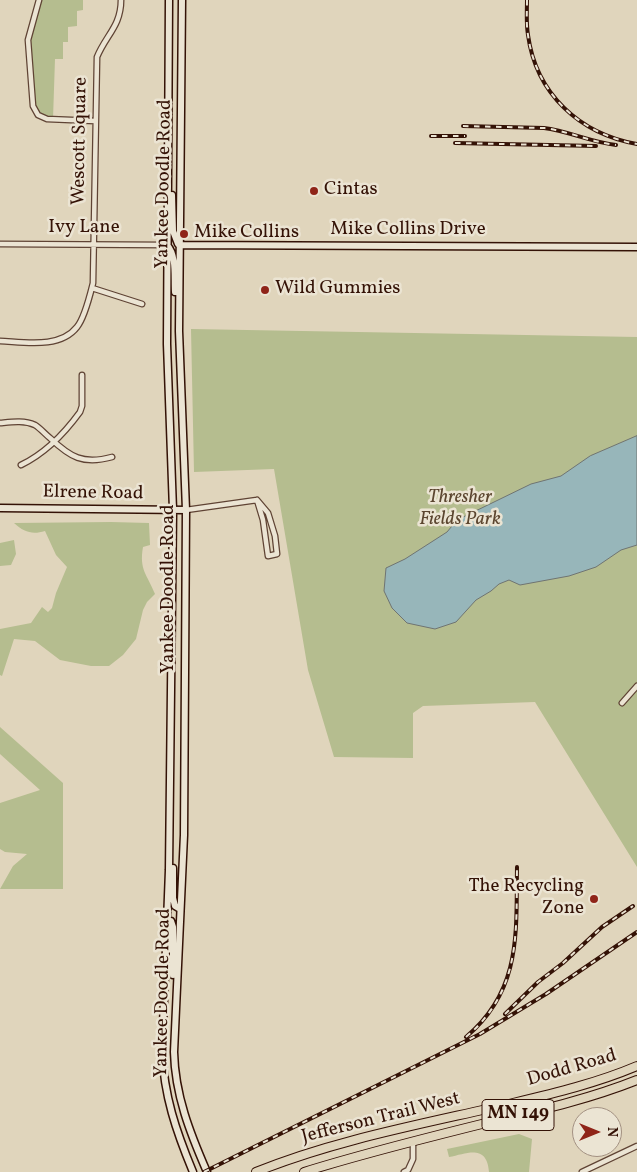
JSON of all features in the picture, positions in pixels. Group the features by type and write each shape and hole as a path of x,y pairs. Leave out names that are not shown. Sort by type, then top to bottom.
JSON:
{"main road":[{"name":"Yankee Doodle Road","path":"169,0 167,344 173,510 170,800 162,1038 164,1077 173,1121 193,1172"},
{"name":"Yankee Doodle Road","path":"182,0 179,331 186,510 184,835 174,1033 175,1070 180,1102 207,1172"},
{"path":"168,130 172,155 173,231 179,245"},
{"path":"167,245 173,255 175,305 179,331"},
{"name":"Mike Collins Drive","path":"179,245 637,247"},
{"name":"Elrene Road","path":"0,508 186,510"},
{"path":"170,800 174,802 173,898 175,906 180,909"},
{"path":"166,921 171,921 173,927 172,1029 174,1033"},
{"name":"Dodd Road","path":"516,1102 594,1082 637,1066"},
{"name":"Dodd Road","path":"455,1131 558,1105 637,1080"},
{"name":"Jefferson Trail West","path":"256,1172 300,1156 516,1102"},
{"path":"413,1142 424,1131 425,1124"},
{"name":"Jefferson Trail West","path":"304,1172 455,1131"}],"street":[{"path":"39,0 28,40 33,106 38,115 47,119 95,120"},
{"name":"Wescott Square","path":"0,342 42,342 64,338 78,326 94,283 97,57 102,45 117,24 121,11 121,0"},
{"name":"Ivy Lane","path":"0,244 167,245"},
{"path":"92,288 142,304"},
{"path":"22,465 37,457 54,442 80,412 82,406 82,375"},
{"path":"0,422 22,422 35,426 71,456 84,460 101,460 112,456"},
{"path":"186,510 256,500"},
{"path":"256,500 268,513 275,536 277,554 268,556 263,520 256,500"},
{"path":"622,703 637,686"},
{"path":"404,1172 408,1170 413,1159 413,1142"},
{"path":"582,1172 637,1146"}],"green space":[{"path":"39,0 83,0 83,10 77,11 77,26 68,27 68,42 63,42 63,59 55,59 53,119 38,115 33,106 28,40"},
{"name":"Thresher Fields Park","path":"191,329 637,337 637,867 535,702 423,706 413,713 413,758 334,757 308,670 274,469 194,472"},
{"path":"14,523 149,523 150,545 143,547 142,561 144,572 155,594 147,602 143,610 136,639 123,655 109,666 91,666 60,660 35,641 14,639 2,676 0,675 0,629 31,623 42,607 48,612 52,608 67,567 56,555 45,531 28,532"},
{"path":"14,540 16,554 11,565 0,566 0,543"},
{"path":"0,727 63,783 63,889 0,889 13,866 27,854 5,852 0,849 0,803 40,790 0,754"},
{"path":"519,1134 532,1139 529,1172 489,1172 485,1157 475,1152 449,1157 447,1149"}],"water":[{"path":"637,436 637,545 621,550 596,567 569,576 520,585 509,580 499,584 476,600 456,622 435,629 407,623 392,608 384,591 386,568 405,559 447,532 457,520 531,484 561,476 590,456"}],"railway":[{"path":"527,0 527,31 533,56 540,76 551,93 564,108 580,121 616,139 637,144"},
{"path":"463,126 544,128 616,145"},
{"path":"431,136 465,136"},
{"path":"455,143 596,146"},
{"path":"466,1037 484,1019 497,1000 506,980 512,959 515,937 517,867"},
{"path":"505,1014 538,982 563,963 602,927 633,906"},
{"path":"204,1172 480,1034 546,994 637,932"}],"place":[{"name":"Cintas","path":"314,191"},
{"name":"Mike Collins","path":"184,234"},
{"name":"Wild Gummies","path":"265,290"},
{"name":"The Recycling Zone","path":"594,899"}]}
